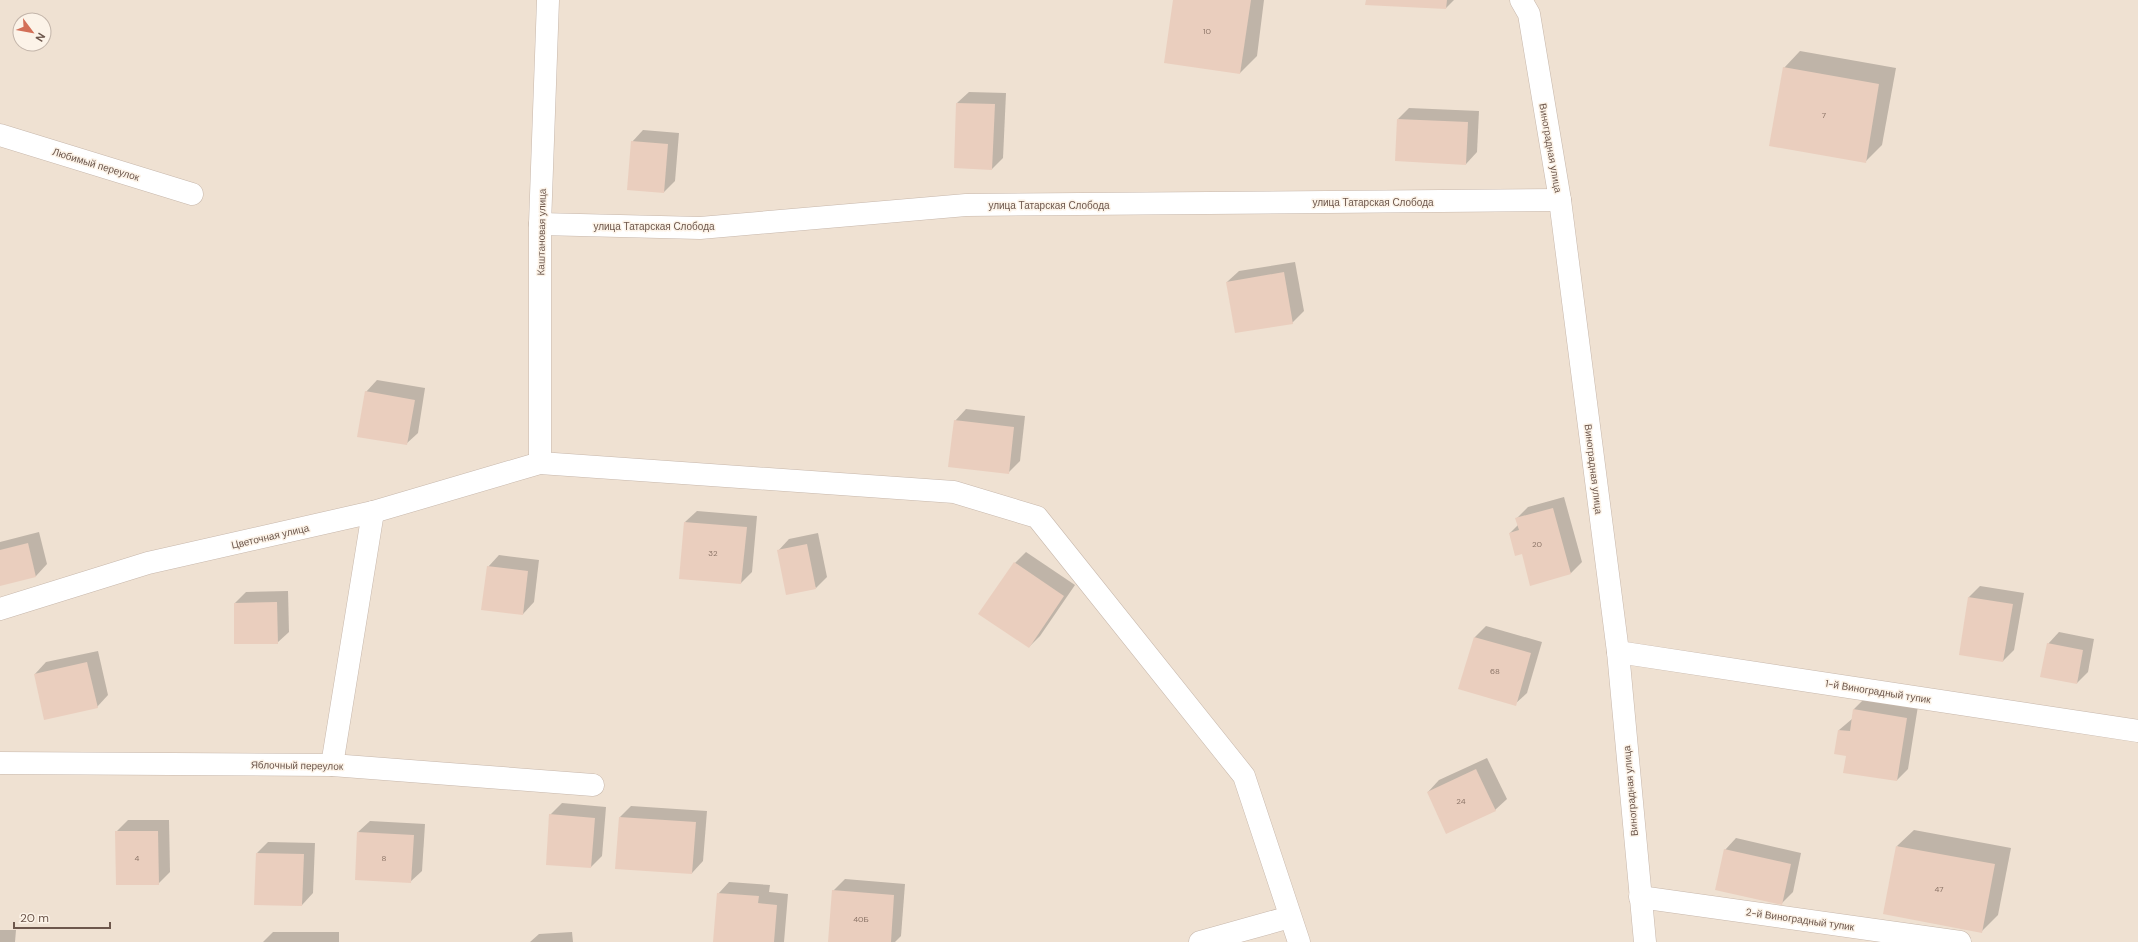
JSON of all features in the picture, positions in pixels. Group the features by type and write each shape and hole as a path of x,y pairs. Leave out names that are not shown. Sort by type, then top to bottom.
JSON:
{"street":[{"name":"Каштановая улица","path":"540,463 540,224 548,0"},
{"name":"Виноградная улица","path":"1521,0 1528,14 1560,200 1618,652 1645,942"},
{"name":"Любимый переулок","path":"0,135 192,194"},
{"name":"улица Татарская Слобода","path":"540,224 700,228 966,205 1560,200"},
{"name":"Цветочная улица","path":"0,609 148,564 373,512 540,463"},
{"path":"540,463 954,492 1037,517 1244,776 1299,942"},
{"path":"332,764 373,512"},
{"name":"1-й Виноградный тупик","path":"1618,652 2138,731"},
{"name":"Яблочный переулок","path":"0,763 332,764 592,785"},
{"name":"2-й Виноградный тупик","path":"1640,897 1960,942"},
{"path":"1200,942 1290,917"}],"shaded area":[{"path":"0,0 2138,0 2138,942 0,942"}],"building":[{"path":"1173,0 1251,0 1240,74 1164,63"},
{"path":"1366,0 1447,0 1446,9 1365,5"},
{"path":"1783,67 1879,84 1866,163 1769,146"},
{"path":"956,103 995,104 992,170 954,168"},
{"path":"1397,119 1468,122 1466,165 1395,161"},
{"path":"631,141 668,144 664,193 627,190"},
{"path":"1284,272 1293,324 1235,333 1226,282"},
{"path":"365,391 415,400 407,445 357,437"},
{"path":"954,420 1014,427 1009,474 948,467"},
{"path":"1553,508 1571,574 1530,586 1522,554 1515,556 1509,533 1519,530 1515,518"},
{"path":"684,522 747,527 741,584 679,579"},
{"path":"28,543 36,577 0,586 0,550"},
{"path":"807,544 816,589 786,595 777,550"},
{"path":"1014,562 1064,596 1029,648 978,614"},
{"path":"487,566 528,571 523,615 481,610"},
{"path":"1968,597 2013,604 2003,662 1959,655"},
{"path":"277,602 278,644 234,644 234,603"},
{"path":"1474,637 1531,653 1516,706 1458,689"},
{"path":"2047,643 2083,650 2077,684 2040,677"},
{"path":"87,662 98,708 44,720 34,674"},
{"path":"1853,709 1907,718 1897,781 1843,773 1846,756 1834,754 1838,730 1850,731"},
{"path":"1476,769 1496,811 1446,834 1427,792"},
{"path":"549,814 595,818 591,868 546,865"},
{"path":"619,817 696,822 692,874 615,869"},
{"path":"115,831 158,831 159,885 116,885"},
{"path":"357,832 414,835 411,883 355,880"},
{"path":"1896,846 1995,864 1982,933 1883,914"},
{"path":"1724,849 1791,864 1782,905 1715,890"},
{"path":"256,853 304,854 302,906 254,905"},
{"path":"832,890 894,895 891,942 828,942"},
{"path":"717,893 759,896 758,903 777,905 774,942 713,942"}]}
